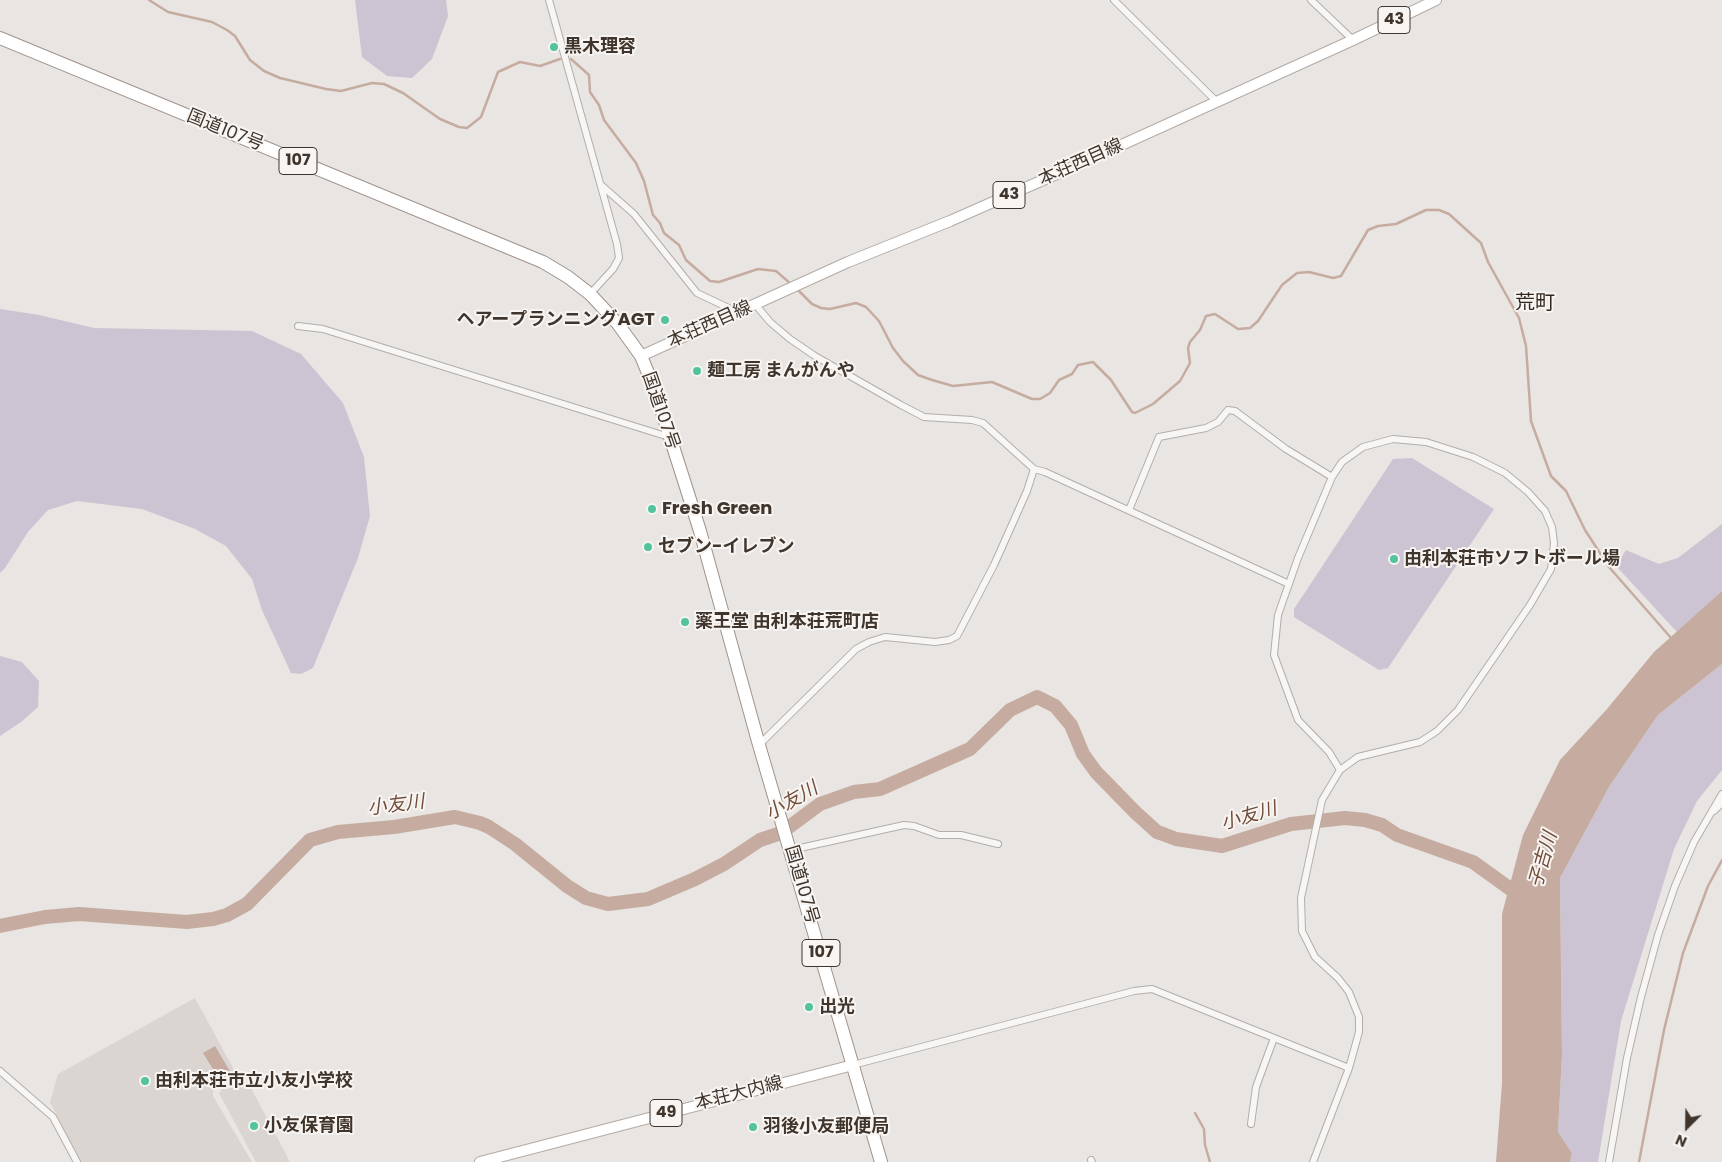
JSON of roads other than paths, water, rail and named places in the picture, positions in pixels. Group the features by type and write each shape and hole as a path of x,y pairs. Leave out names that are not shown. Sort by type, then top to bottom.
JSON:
{"highway":[{"name":"国道107号","path":"0,38 543,262 568,277 590,294 618,324 641,356 655,390 700,531 759,745 881,1162"}],"main road":[{"name":"本荘西目線","path":"641,356 799,284 959,217 1353,40 1436,0"},
{"name":"本荘大内線","path":"480,1162 853,1065"}],"street":[{"path":"549,0 601,185 619,258 613,270 590,294"},
{"path":"1114,0 1216,101"},
{"path":"1311,0 1353,40"},
{"path":"601,185 634,214 697,293 737,312"},
{"path":"755,304 790,339 815,356 924,417 972,420 983,423 1034,469 1045,472 1289,584"},
{"path":"298,326 323,329 669,437"},
{"path":"1129,510 1159,437 1206,428 1218,422 1228,410 1235,410 1286,449 1332,477"},
{"path":"1313,1162 1349,1068 1359,1032 1359,1017 1355,1006 1338,978 1315,957 1302,930 1301,898 1322,800 1340,770 1358,757 1420,742 1437,731 1458,710 1530,604 1551,569 1554,543 1552,527 1545,511 1528,492 1505,473 1473,457 1426,442 1393,438 1377,441 1351,455 1332,477 1278,615 1274,655 1298,720 1329,752 1340,770"},
{"path":"759,745 856,649 885,637 935,642 949,640 957,636 994,566 1027,491 1034,469"},
{"path":"1609,1162 1627,1058 1651,962 1675,886 1707,817 1722,794"},
{"path":"1707,817 1722,804"},
{"path":"790,846 904,826 914,826 939,835 961,835 998,844"},
{"path":"853,1065 1134,991 1152,989 1349,1068"},
{"path":"1251,1124 1256,1087 1274,1038"},
{"path":"0,1071 53,1117 76,1162"}],"water":[{"name":"子吉川","path":"1722,591 1722,664 1658,715 1609,787 1560,878 1562,1055 1558,1132 1572,1153 1570,1162 1496,1162 1502,1083 1502,914 1523,835 1560,760 1607,709 1654,652"},
{"path":"215,1046 231,1073 215,1082 209,1072 213,1069 203,1053"}],"waterway":[{"path":"149,0 168,12 212,22 227,30 235,36 250,60 264,71 280,78 341,91 372,83 384,84 403,93 440,119 459,127 467,128 481,117 498,72 520,62 540,66 560,59"},
{"path":"571,59 589,75 590,92 599,105 604,120 636,163 644,181 653,215 660,223 664,233 679,245 686,260 710,281 719,282 758,269 776,271 791,284"},
{"path":"797,289 812,304 821,308 830,309 856,303 866,307 879,321 893,348 918,375 953,386 992,382 1032,399 1040,399 1050,393 1059,380 1072,374 1078,365 1093,362 1111,380 1132,412 1135,413 1153,404 1180,381 1190,363 1188,348 1190,342 1200,330 1206,316 1215,314 1238,329 1250,328 1258,321 1282,285 1297,273 1309,272 1333,278 1341,276 1368,230 1378,226 1396,224 1426,210 1439,210 1449,214 1481,243 1488,262 1519,318 1526,346 1531,421 1551,476 1566,491 1585,530 1609,567 1672,639"},
{"name":"小友川","path":"0,926 45,917 79,914 187,922 213,919 227,915 247,904 310,840 338,832 394,827 455,817 489,827 515,844 567,886 586,898 608,904 648,899 724,864 760,840 781,833 820,804 854,792 880,789 970,749 1010,710 1037,697 1055,706 1071,725 1083,754 1096,772 1157,832 1176,839 1222,846 1291,824 1345,818 1365,820 1382,825 1397,835 1473,862 1523,898"},
{"path":"1639,1162 1664,1030 1683,953 1708,886 1722,860"},
{"path":"1195,1113 1204,1129 1205,1145 1210,1162"}],"place":[{"name":"黒木理容","path":"554,47"},
{"name":"ヘアープランニングAGT","path":"665,320"},
{"name":"麺工房 まんがんや","path":"697,371"},
{"name":"Fresh Green","path":"652,509"},
{"name":"セブン-イレブン","path":"648,547"},
{"name":"由利本荘市ソフトボール場","path":"1394,559"},
{"name":"薬王堂 由利本荘荒町店","path":"685,622"},
{"name":"出光","path":"809,1007"},
{"name":"由利本荘市立小友小学校","path":"145,1081"},
{"name":"小友保育園","path":"254,1126"},
{"name":"羽後小友郵便局","path":"753,1127"}],"district":[{"name":"荒町","path":"1535,304"}]}
